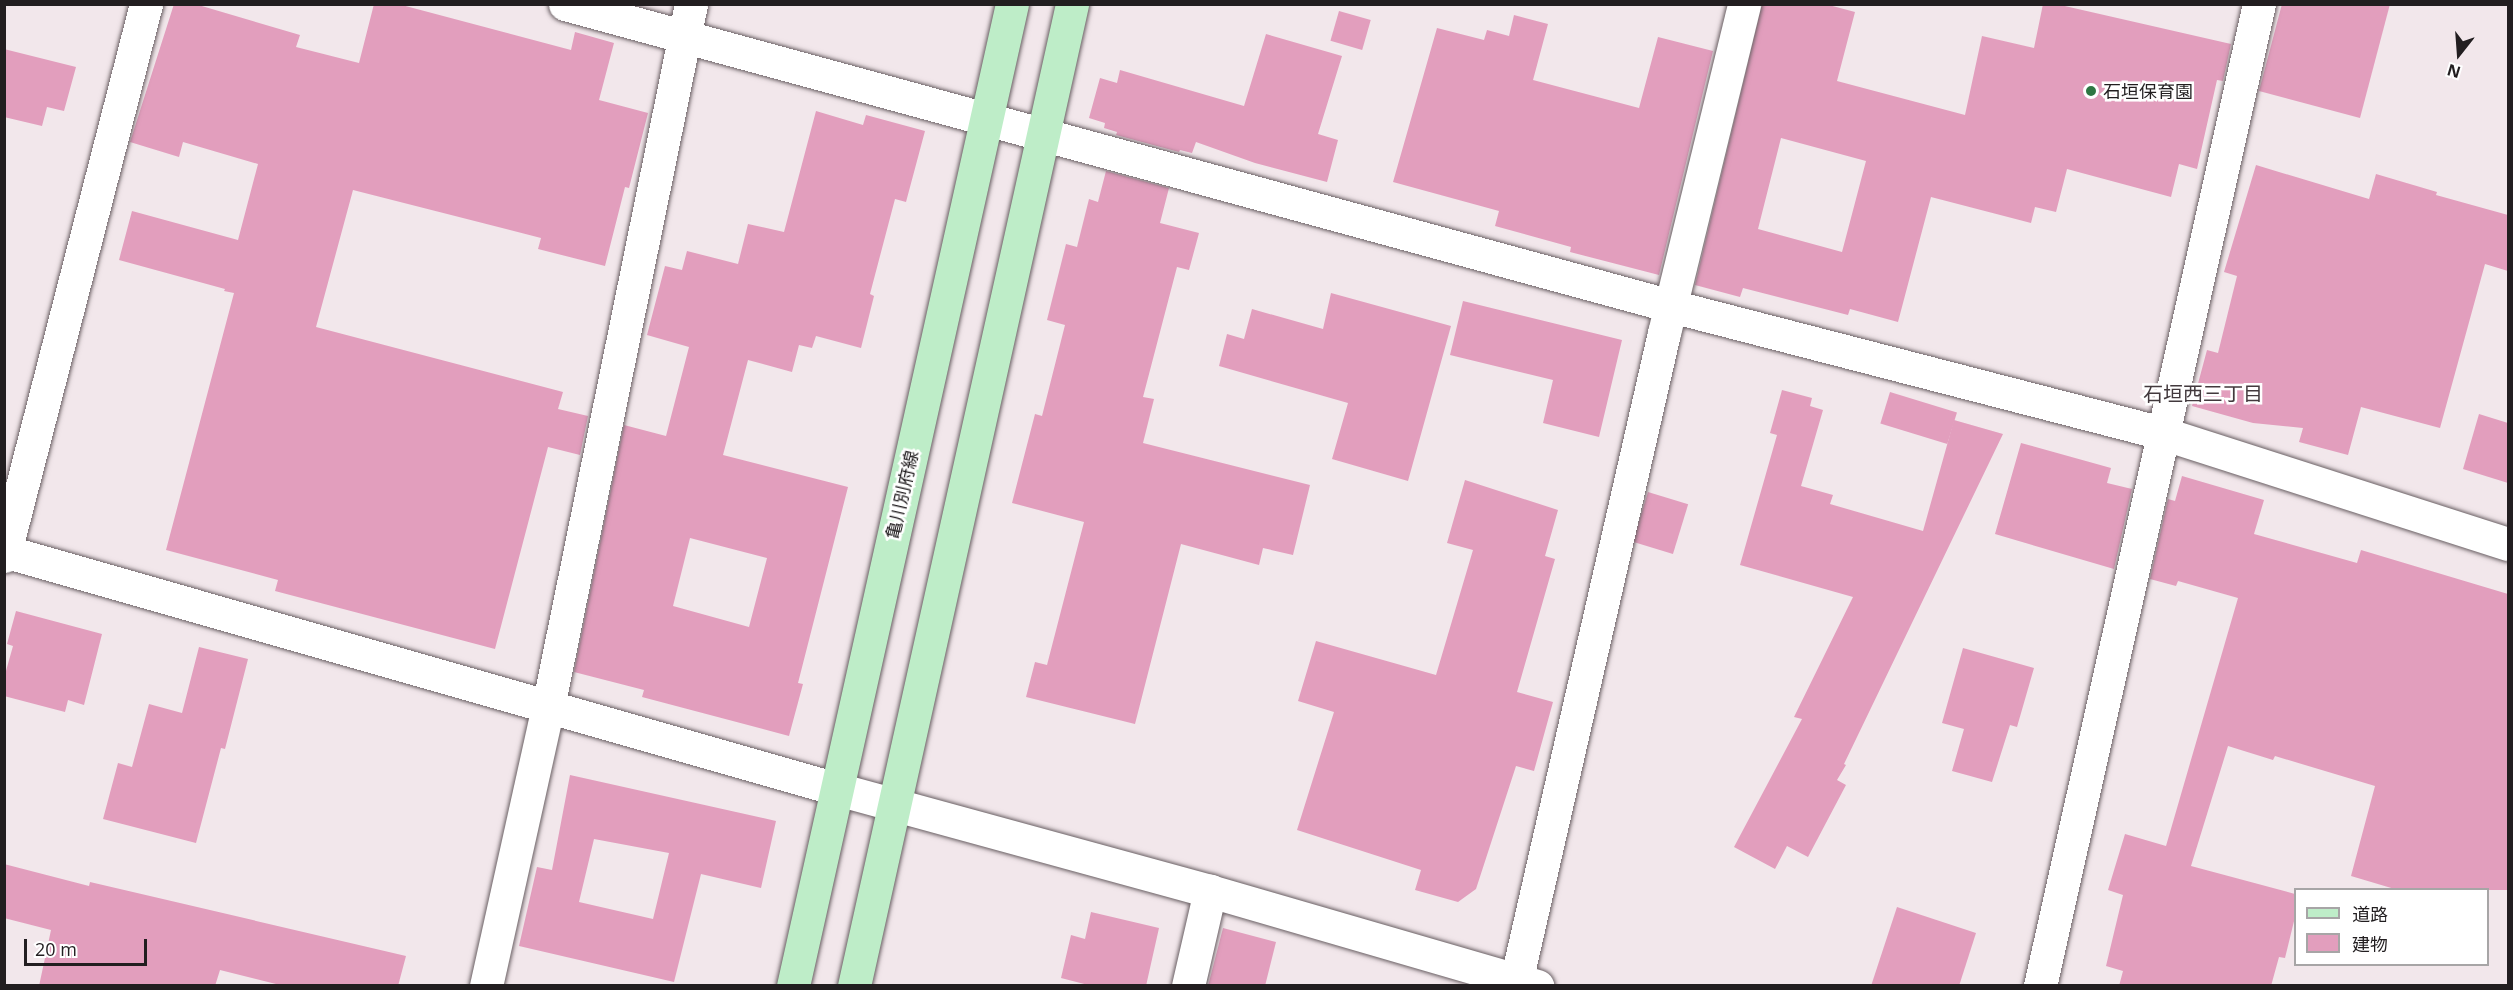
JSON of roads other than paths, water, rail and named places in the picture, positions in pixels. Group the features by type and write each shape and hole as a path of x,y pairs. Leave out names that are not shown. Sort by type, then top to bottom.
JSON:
{"main road":[{"name":"亀川別府線","path":"793,986 1012,4"},
{"path":"854,986 1072,4"}],"street":[{"path":"146,4 5,553 894,805 1210,891 1523,984 1671,306 1744,4"},
{"path":"565,4 685,39 1671,306 2162,433 2508,544"},
{"path":"486,986 548,707 691,4"},
{"path":"2040,986 2259,4"},
{"path":"1188,986 1210,891"}],"place":[{"name":"石垣保育園","path":"2091,91"}],"district":[{"name":"石垣西三丁目","path":"2203,393"}]}
